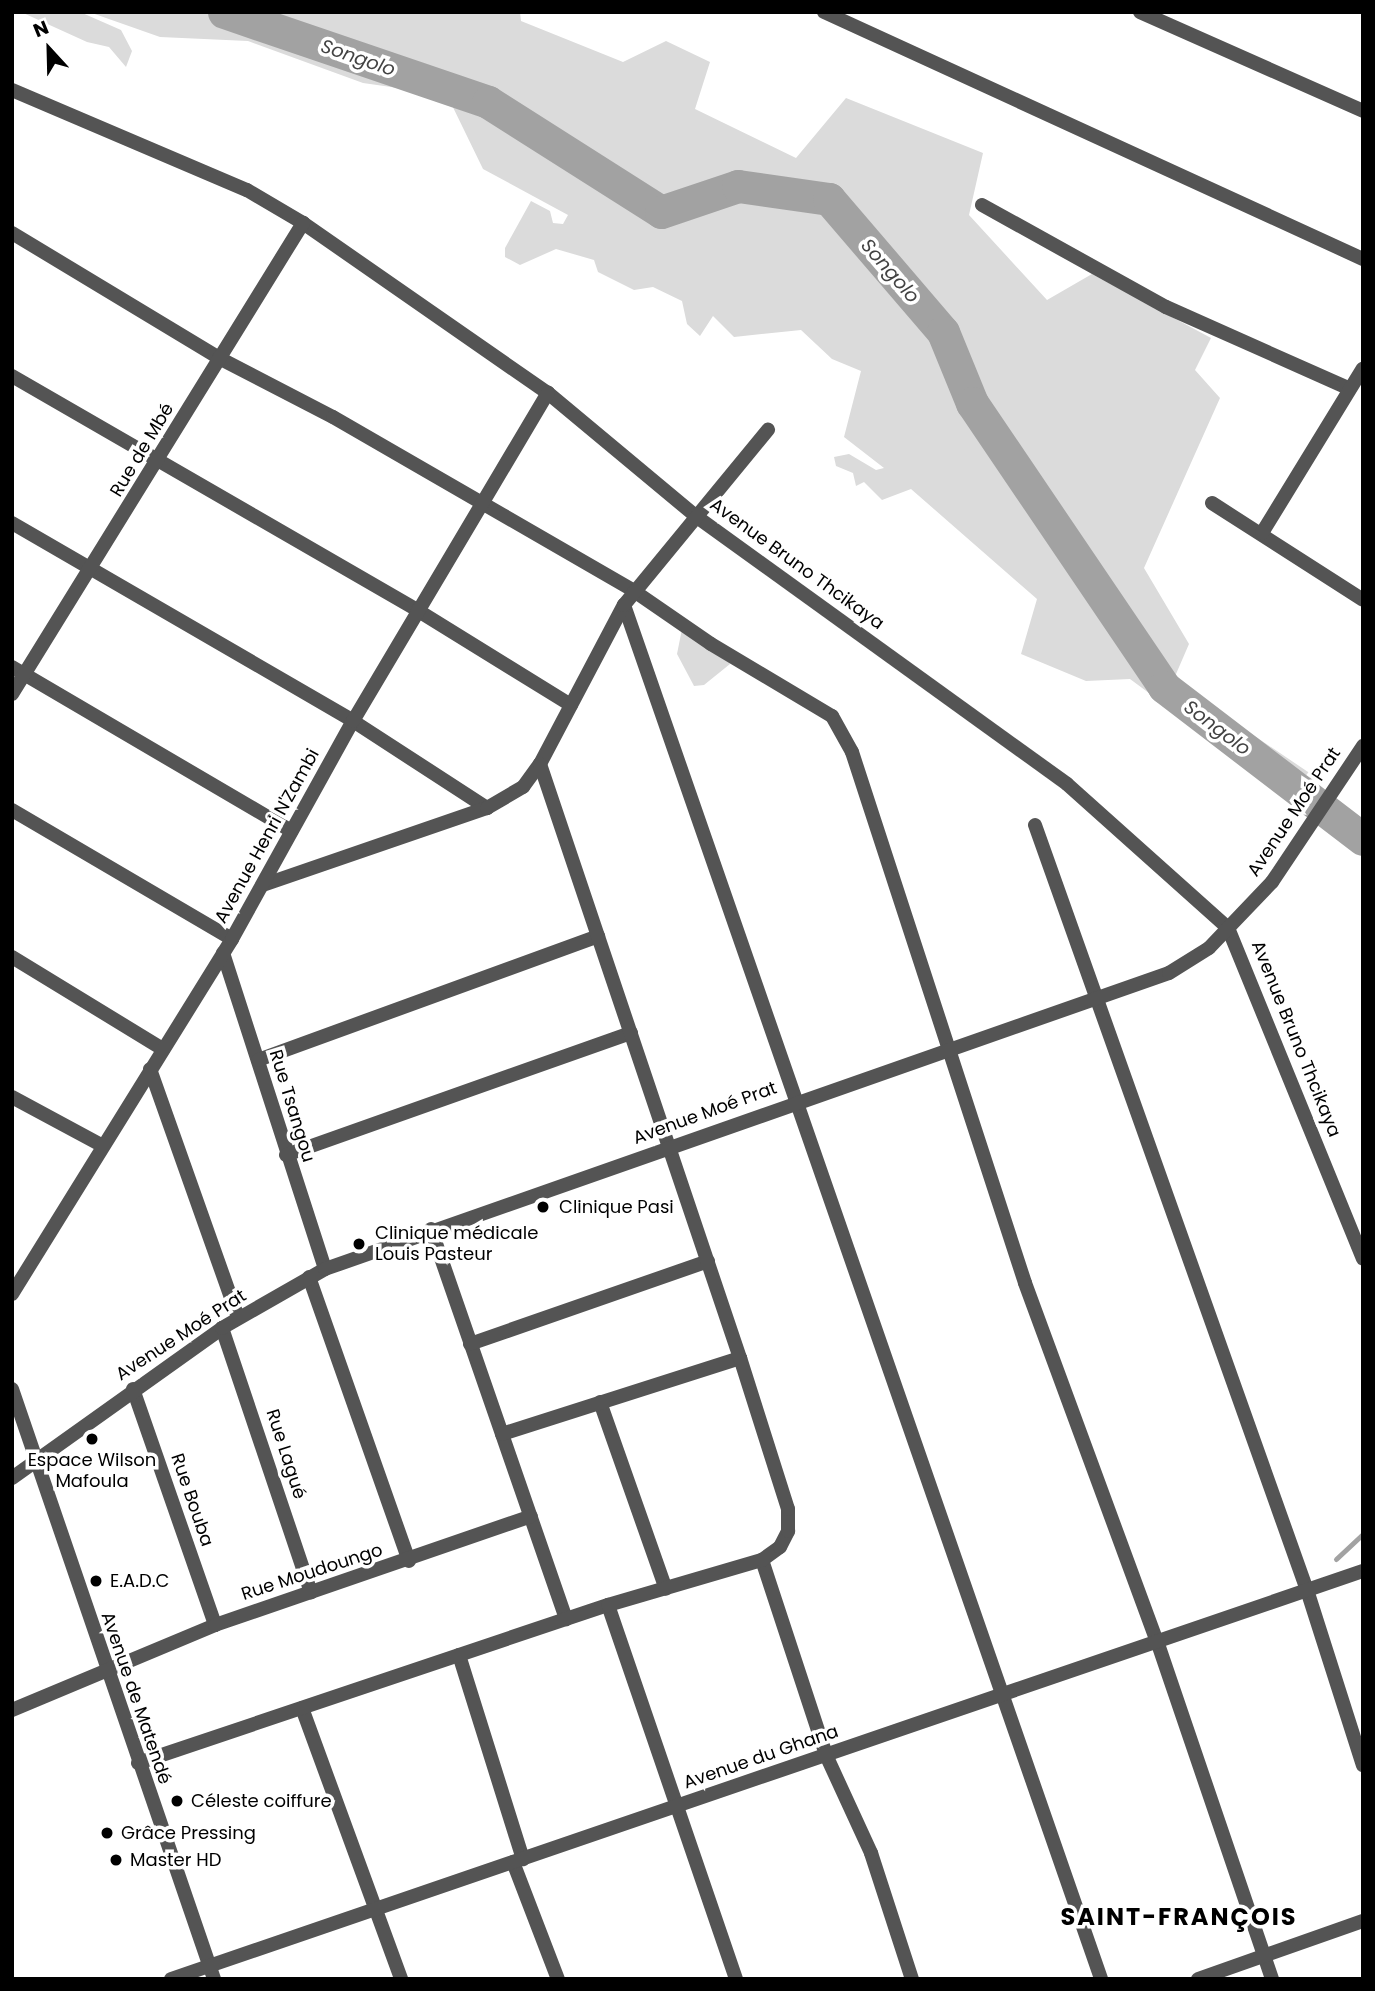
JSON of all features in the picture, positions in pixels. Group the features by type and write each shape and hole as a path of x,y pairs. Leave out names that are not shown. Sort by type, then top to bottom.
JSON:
{"street":[{"path":"824,12 1363,259"},
{"path":"1140,12 1363,111"},
{"name":"Avenue Bruno Thcikaya","path":"12,90 247,190 303,223 548,393 697,517 1067,785 1228,928 1363,1258"},
{"path":"982,205 1166,307 1350,389"},
{"name":"Rue de Mbé","path":"12,694 18,671 91,570 303,223"},
{"path":"12,233 219,358 276,385 634,591 711,644 832,716 852,752 1025,1283 1157,1641 1272,1979"},
{"path":"1262,533 1363,369"},
{"path":"12,376 417,610 570,705"},
{"name":"Avenue Henri N'Zambi","path":"12,1294 101,1145 232,939 417,610 484,504 548,393"},
{"path":"263,885 487,808 523,787 540,764 624,605 768,430"},
{"path":"1212,503 1363,600"},
{"path":"12,523 353,721 487,808"},
{"path":"624,605 1101,1979"},
{"path":"18,671 292,831"},
{"name":"Avenue Moé Prat","path":"12,1478 133,1388 222,1328 325,1269 797,1100 1169,974 1209,948 1272,883 1363,746"},
{"path":"138,1763 608,1605 762,1560 780,1547 788,1531 788,1509 740,1357 540,764"},
{"path":"12,810 232,939"},
{"path":"1035,825 1307,1590 1363,1765"},
{"path":"258,1060 598,936"},
{"name":"Rue Tsangou","path":"223,953 325,1269"},
{"path":"12,957 163,1049"},
{"path":"286,1155 631,1033"},
{"path":"150,1069 238,1318"},
{"path":"12,1097 101,1145"},
{"path":"431,1229 566,1619"},
{"path":"470,1344 708,1261"},
{"path":"309,1277 409,1561"},
{"name":"Rue Lagué","path":"222,1328 311,1592"},
{"path":"502,1434 740,1357"},
{"name":"Rue Bouba","path":"133,1388 215,1625"},
{"name":"Avenue de Matendé","path":"12,1389 18,1419 38,1460 138,1763 212,1972"},
{"path":"600,1402 666,1589"},
{"name":"Rue Moudoungo","path":"12,1710 215,1625 409,1561 531,1516"},
{"path":"762,1560 826,1755 871,1853 912,1979"},
{"name":"Avenue du Ghana","path":"171,1979 212,1972 378,1908 1363,1571"},
{"path":"608,1605 736,1979"},
{"path":"459,1655 518,1860 558,1979"},
{"path":"302,1708 378,1908 401,1979"},
{"path":"1198,1979 1363,1920"}],"shaded area":[{"path":"21,12 80,12 121,30 132,51 126,67 109,47 87,42"},
{"path":"89,12 520,12 521,21 623,62 666,41 710,62 695,109 796,158 846,98 983,153 969,215 1047,300 1092,274 1211,338 1195,370 1220,398 1144,568 1189,644 1173,681 1314,776 1292,799 1130,679 1086,681 1021,654 1037,599 911,489 882,500 864,482 856,486 853,473 836,466 834,457 849,454 876,470 884,468 844,437 861,371 832,359 801,330 734,337 713,316 700,336 687,324 682,301 653,287 634,290 598,272 594,260 556,249 520,265 505,257 505,248 531,201 550,211 553,223 563,224 568,215 483,169 447,95 363,83 248,41 160,37"},
{"path":"682,629 726,656 730,664 704,685 694,686 677,654"}],"waterway":[{"name":"Songolo","path":"224,12 488,102 661,212 738,186 829,199 943,332 972,403 1164,687 1363,839"},
{"path":"1336,1559 1363,1534"}],"place":[{"name":"Clinique Pasi","path":"543,1207"},
{"name":"Clinique médicale Louis Pasteur","path":"359,1244"},
{"name":"Espace Wilson Mafoula","path":"92,1439"},
{"name":"E.A.D.C","path":"96,1581"},
{"name":"Céleste coiffure","path":"177,1801"},
{"name":"Grâce Pressing","path":"107,1833"},
{"name":"Master HD","path":"116,1860"}],"district":[{"name":"SAINT-FRANÇOIS","path":"1179,1917"}]}
